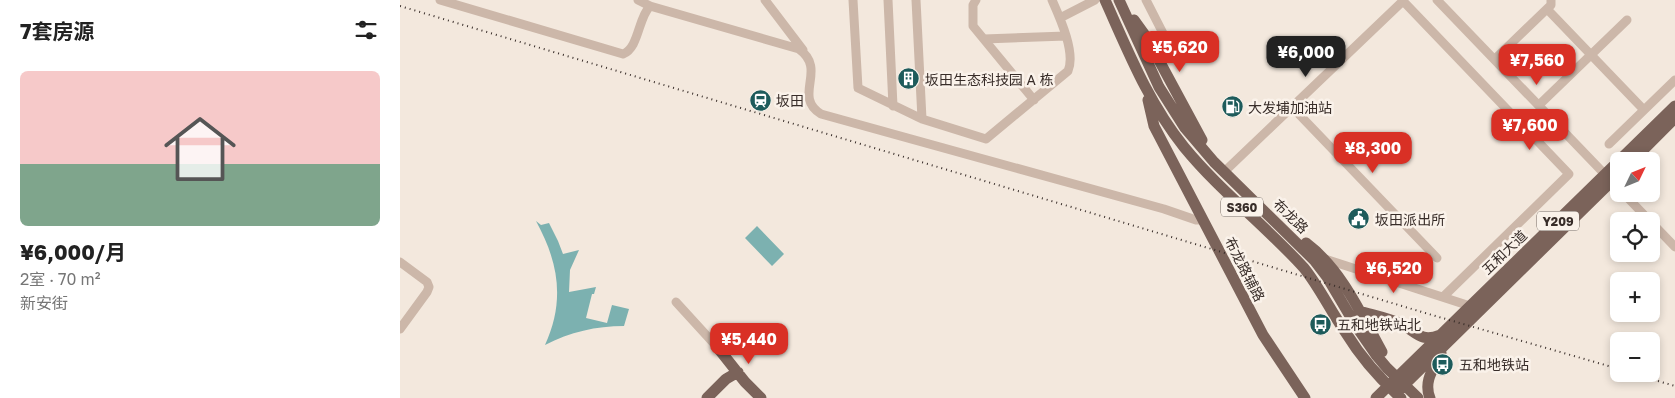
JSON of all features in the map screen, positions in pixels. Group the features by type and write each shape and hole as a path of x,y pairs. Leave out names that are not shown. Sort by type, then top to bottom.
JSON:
{"main road":[{"name":"布龙路","path":"1105,0 1147,93 1174,134 1204,171 1304,268 1355,348 1394,394"},
{"name":"布龙路","path":"1120,0 1158,87 1185,128 1214,162 1321,268 1366,340 1387,368 1418,398"},
{"path":"1120,0 1147,38 1214,162"},
{"name":"布龙路辅路","path":"1147,93 1154,126 1263,335 1305,398"},
{"name":"五和大道","path":"1637,152 1675,106"},
{"path":"1641,152 1675,118"},
{"name":"五和大道","path":"1376,398 1394,394 1401,381 1443,339 1610,184"},
{"name":"五和大道","path":"1443,339 1470,306 1610,184"},
{"path":"1275,221 1325,259 1401,381"},
{"path":"1358,311 1401,324 1420,336 1443,339 1428,380 1430,398"},
{"path":"718,348 761,398"},
{"path":"707,398 726,379 738,372"},
{"path":"716,398 738,372"}],"street":[{"path":"440,0 623,54 632,48 642,19 650,6"},
{"path":"638,0 650,6 792,46 806,54"},
{"path":"765,0 810,61 812,71 808,92 809,100 811,106 820,114 1164,209 1196,220 1203,220"},
{"path":"853,0 858,88 922,119 986,139 1068,71 1070,58 1066,36 1052,0"},
{"path":"888,0 893,106"},
{"path":"916,0 922,119"},
{"path":"976,0 973,5 973,26 1034,100"},
{"path":"1060,18 1095,0"},
{"path":"1146,0 1168,44 1156,56"},
{"path":"1224,172 1403,0 1569,174 1443,297"},
{"path":"1437,0 1538,105 1610,176"},
{"path":"1494,60 1549,4 1591,55 1644,110"},
{"path":"1538,105 1627,20"},
{"path":"984,39 1066,36"},
{"path":"1609,144 1675,80"},
{"path":"1292,107 1437,258"},
{"path":"1632,202 1641,212"},
{"path":"1660,231 1675,247"},
{"path":"1325,259 1470,306"},
{"path":"400,262 427,282 429,287 400,329"},
{"path":"676,302 718,348"}],"water":[{"path":"536,221 541,225 549,223 563,254 579,250 570,270 569,292 596,287 594,294 592,294 586,318 607,323 612,305 629,309 624,326 603,327 583,331 545,345 555,313 557,282 550,252"},
{"path":"757,226 784,254 772,266 745,238"}],"railway":[{"path":"400,6 1432,315 1610,366"},
{"path":"1660,382 1675,386"}],"place":[{"name":"坂田生态科技园 A 栋","path":"909,79"},
{"name":"坂田","path":"760,100"},
{"name":"大发埔加油站","path":"1232,107"},
{"name":"坂田派出所","path":"1359,219"},
{"name":"五和地铁站北","path":"1321,324"},
{"name":"五和地铁站","path":"1443,364"}]}
